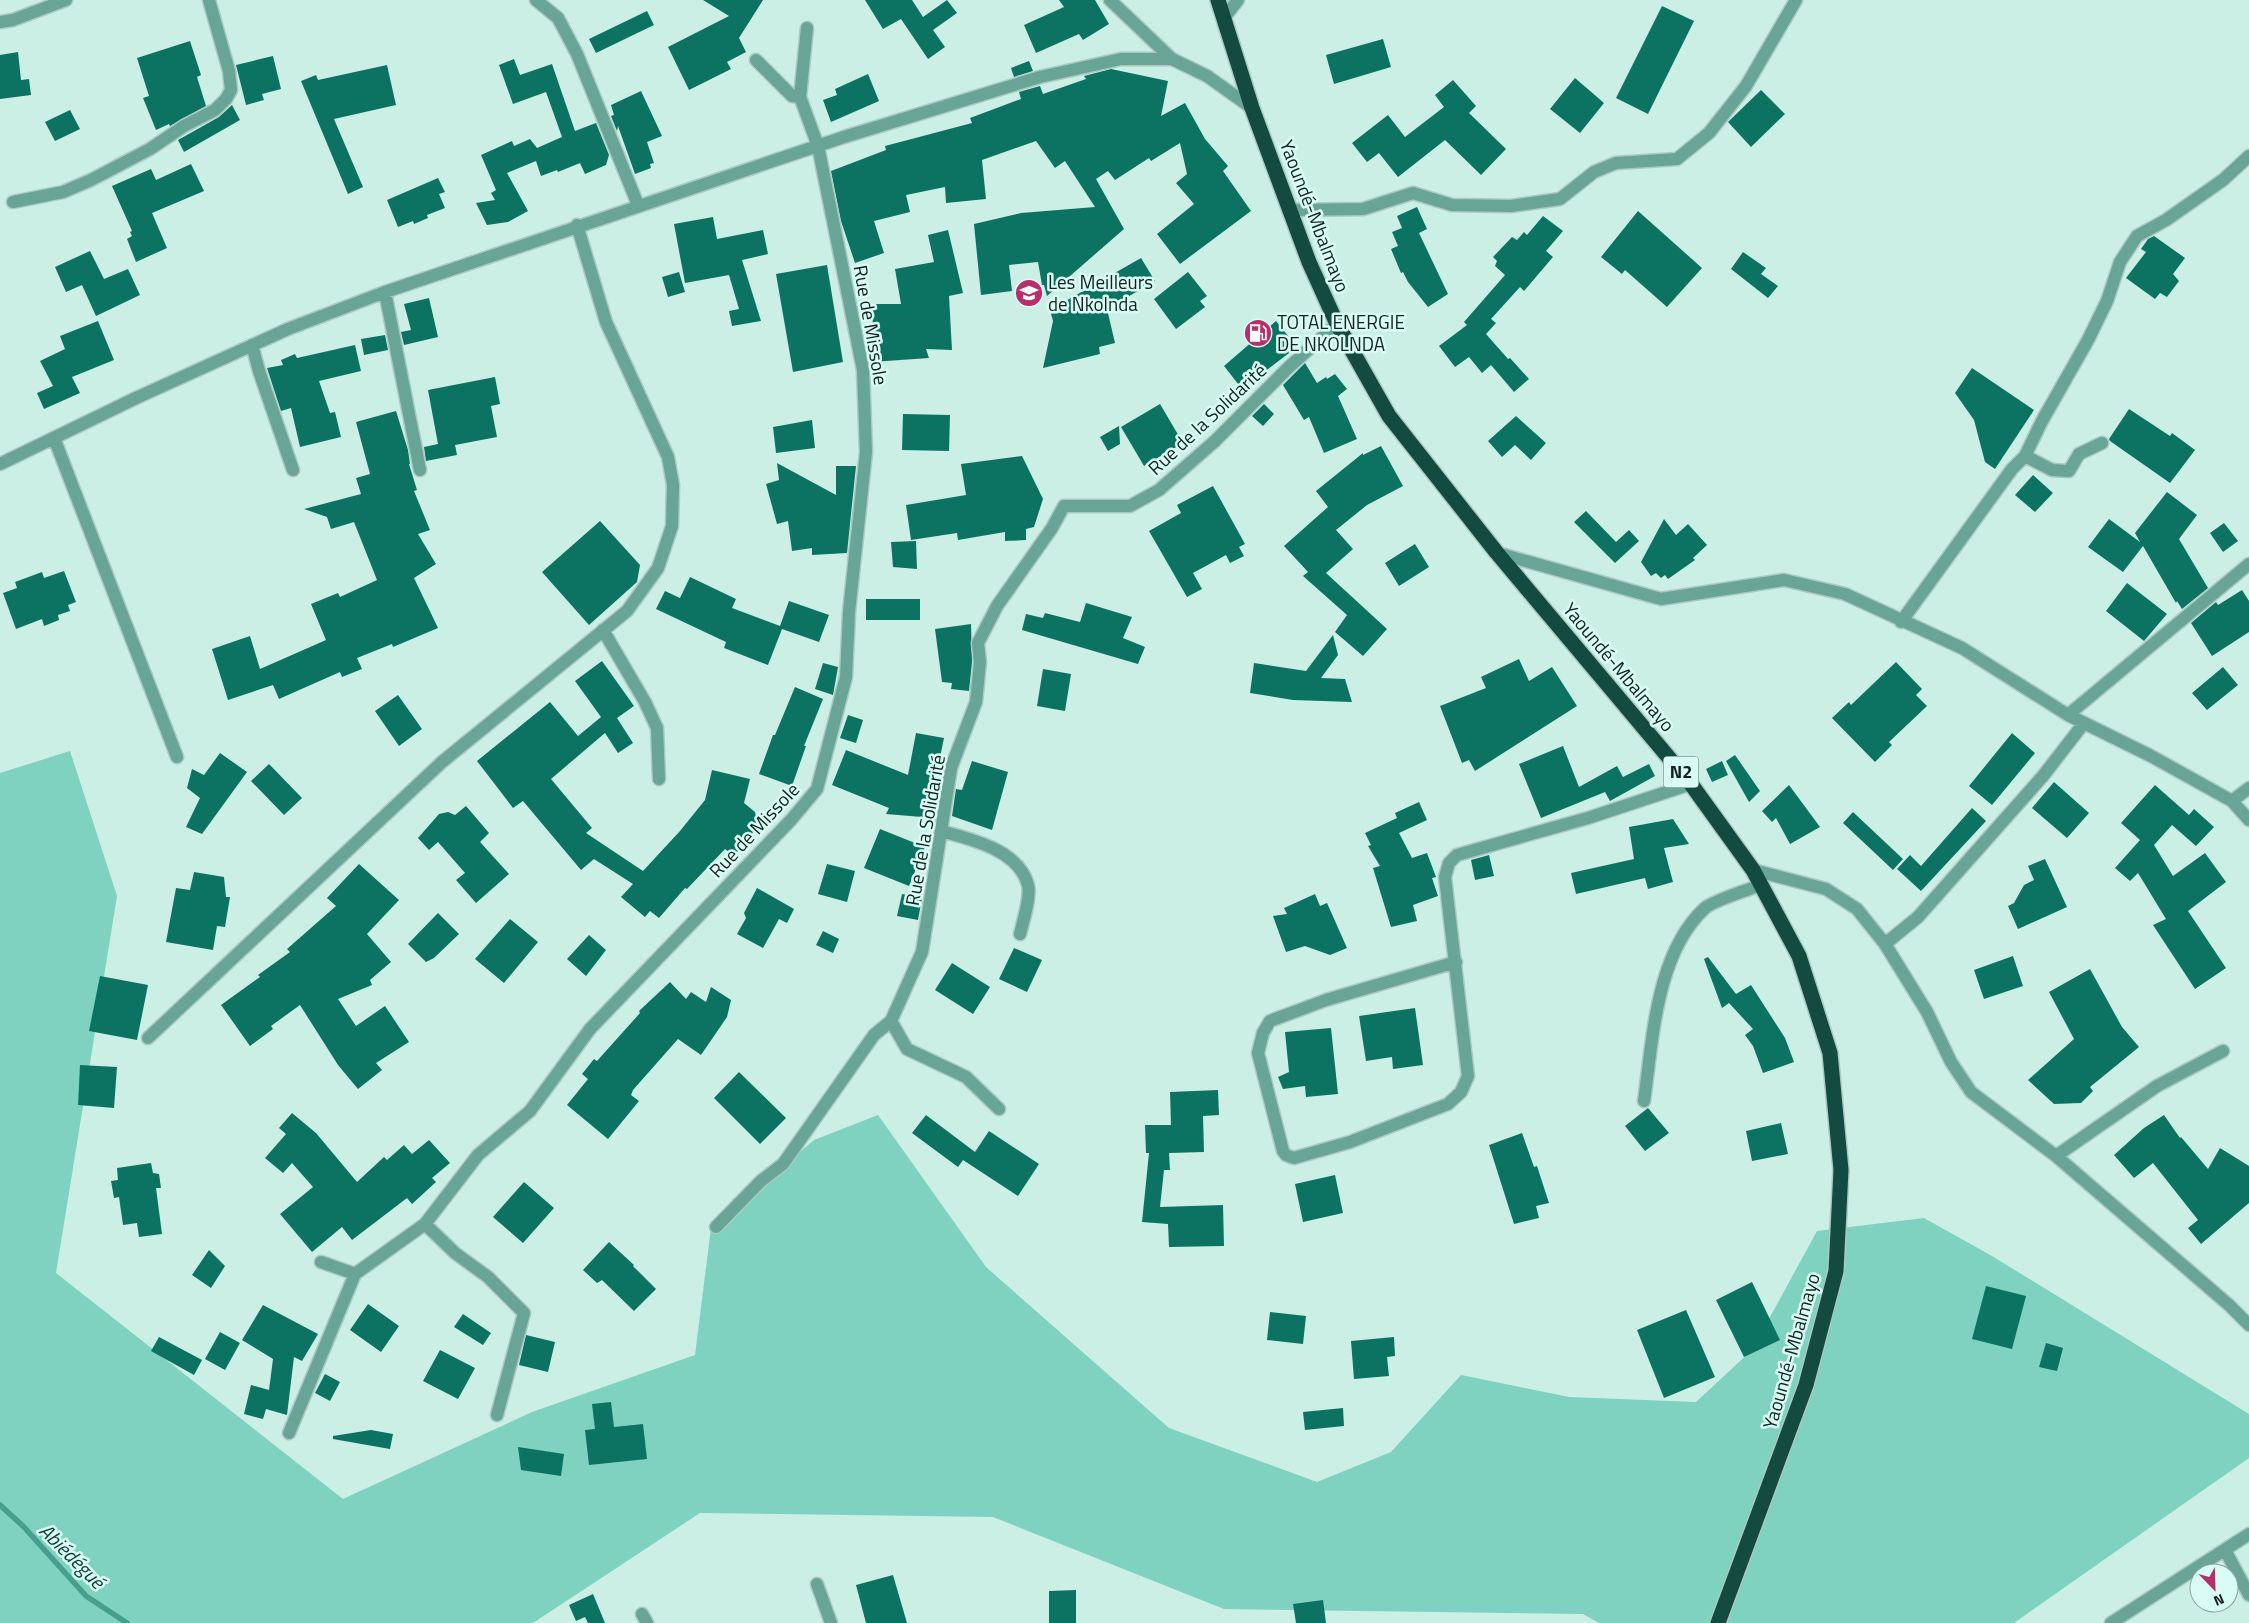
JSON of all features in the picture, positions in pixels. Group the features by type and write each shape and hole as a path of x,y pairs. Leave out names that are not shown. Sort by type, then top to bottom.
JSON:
{"highway":[{"name":"Yaoundé-Mbalmayo","path":"1218,0 1252,108 1309,262 1337,324 1389,416 1497,553 1691,784 1754,870 1799,956 1830,1053 1842,1170 1836,1271 1806,1385 1718,1623"}],"street":[{"path":"0,22 13,20 66,0"},
{"path":"13,202 63,192 91,180 150,149 184,126 215,110 226,99 231,90 229,71 209,0"},
{"path":"536,0 558,18 577,54 638,205"},
{"path":"1110,0 1172,59 1207,76 1252,108"},
{"path":"1224,18 1238,0"},
{"path":"1290,210 1363,209 1413,193 1452,205 1511,206 1560,199 1594,172 1616,163 1677,160 1709,133 1746,86 1796,0"},
{"path":"756,60 792,96 800,97 807,28"},
{"path":"0,464 288,329 385,292 577,225 818,146 1040,77 1122,59 1172,59"},
{"name":"Rue de Missole","path":"355,1274 425,1224 478,1155 530,1111 590,1029 791,820 816,789 846,676 849,612 866,452 863,370 818,146 800,97"},
{"path":"1902,622 2012,469 2025,456 2107,302 2120,262 2138,236 2166,220 2215,185 2249,156"},
{"path":"148,1038 442,762 627,611 658,568 672,526 673,484 668,457 606,322 577,225"},
{"path":"385,292 420,470"},
{"name":"Rue de la Solidarité","path":"891,1022 922,952 951,768 976,702 980,662 978,643 997,606 1052,528 1064,506 1130,506 1159,490 1216,441 1289,367 1337,324"},
{"path":"252,345 293,470"},
{"path":"54,438 177,756"},
{"path":"2025,456 2052,470 2069,471 2079,454 2102,443"},
{"path":"1497,553 1660,599 1784,580 1845,594 1902,622 1962,648 2068,715 2151,756 2232,801 2249,820"},
{"path":"2068,715 2249,564"},
{"path":"603,630 645,702 656,728 659,779"},
{"path":"1885,944 1918,917 2043,776 2084,723"},
{"path":"1456,962 1326,1000 1270,1021 1263,1033 1258,1053 1283,1150 1286,1155 1294,1158 1350,1142 1448,1104 1461,1092 1468,1076 1456,962 1445,877 1449,863 1457,855 1588,818 1691,784"},
{"path":"2232,801 2249,788"},
{"path":"941,831 966,837 996,849 1019,868 1029,886 1020,934"},
{"path":"1754,870 1826,889 1857,909 1885,944 1927,1012 1951,1062 1971,1092 2056,1156 2229,1305 2249,1325"},
{"path":"1644,1101 1656,1020 1666,972 1682,934 1706,907 1761,884"},
{"path":"716,1227 761,1181 782,1164 874,1035 891,1022 907,1049 966,1077 999,1109"},
{"path":"2056,1156 2157,1086 2223,1051"},
{"path":"425,1224 455,1253 488,1277 524,1313 496,1416"},
{"path":"289,1433 355,1274 322,1262"},
{"path":"2110,1623 2249,1534"},
{"path":"2225,1550 2249,1595"},
{"path":"817,1584 831,1623"}],"green space":[{"path":"70,751 117,896 56,1273 343,1499 532,1412 695,1355 711,1228 814,1140 878,1115 986,1267 1169,1428 1317,1482 1391,1452 1461,1375 1569,1397 1696,1402 1752,1350 1817,1231 1924,1218 1992,1256 2249,1414 2249,1458 2014,1623 1599,1623 1583,1614 1224,1609 993,1517 700,1513 533,1623 0,1623 0,773"}],"building":[{"path":"703,0 763,0 739,38 746,52 727,62 731,69 689,90 668,47 729,16"},
{"path":"865,0 912,0 923,17 947,0 957,13 933,30 945,47 928,59 901,19 883,29"},
{"path":"1059,0 1095,0 1109,24 1083,40 1079,34 1036,53 1024,25 1064,7"},
{"path":"1662,6 1694,21 1648,114 1616,98"},
{"path":"647,11 654,25 596,53 589,39"},
{"path":"1383,39 1391,67 1334,84 1326,55"},
{"path":"190,41 201,75 197,77 206,106 170,126 169,124 156,130 143,98 149,96 137,58"},
{"path":"18,52 21,80 29,79 31,95 0,99 0,55"},
{"path":"273,56 281,89 262,94 264,100 246,105 236,65"},
{"path":"514,59 520,75 552,64 575,131 596,123 609,155 606,165 585,174 580,163 558,172 557,170 541,176 536,161 507,173 528,211 508,222 487,225 476,203 495,200 491,193 496,190 481,155 512,141 514,146 530,139 537,148 562,137 546,92 513,104 499,65"},
{"path":"1029,61 1033,71 1014,77 1011,68"},
{"path":"387,65 396,105 334,119 363,187 348,194 301,81 316,75 318,80"},
{"path":"1111,69 1168,81 1161,116 1185,103 1205,139 1228,166 1223,171 1251,211 1180,264 1157,234 1194,204 1176,183 1187,174 1180,143 1151,161 1149,158 1115,180 1108,171 1096,179 1124,229 1047,296 1044,285 1042,285 1038,262 1009,265 1012,291 981,295 974,224 1021,213 1095,207 1065,161 1055,168 1036,141 982,160 986,199 946,203 945,187 906,195 910,212 874,221 884,253 855,263 841,221 831,171 886,150 885,146 972,123 970,118 1021,99 1019,92 1040,86 1043,94 1086,79 1084,76"},
{"path":"868,74 879,101 831,122 823,100 837,95 835,89"},
{"path":"1575,78 1604,103 1580,133 1550,109"},
{"path":"1453,80 1476,106 1469,113 1506,149 1481,175 1445,140 1398,177 1379,153 1367,162 1352,143 1388,115 1405,137 1444,107 1435,95"},
{"path":"1761,90 1785,114 1751,147 1728,122"},
{"path":"641,91 662,136 647,142 654,163 650,164 651,168 635,174 618,126 617,131 611,116 614,115 611,105"},
{"path":"232,105 240,120 184,152 178,140 219,117"},
{"path":"70,110 80,129 55,141 45,122"},
{"path":"191,164 204,191 152,213 167,248 136,262 127,239 132,236 130,232 132,231 112,186 151,169 156,180"},
{"path":"438,178 445,192 439,194 445,208 427,215 428,218 414,224 413,221 398,227 387,200"},
{"path":"1417,207 1427,229 1419,233 1448,294 1428,307 1408,282 1403,272 1401,273 1391,249 1398,246 1392,232 1402,228 1397,216"},
{"path":"1638,211 1702,268 1667,307 1625,270 1622,274 1601,257"},
{"path":"1543,216 1563,231 1546,251 1553,257 1524,291 1520,287 1491,319 1496,323 1486,334 1529,379 1514,392 1491,365 1482,373 1469,357 1455,367 1439,346 1467,325 1464,322 1505,275 1495,266 1497,261 1493,257 1512,237 1517,240 1524,232 1527,235"},
{"path":"713,217 717,239 763,230 768,254 742,260 761,321 732,326 729,311 739,309 729,275 685,283 674,224"},
{"path":"948,230 963,293 949,296 952,350 926,349 929,358 872,362 873,304 901,304 895,269 934,262 928,235"},
{"path":"2154,236 2185,258 2173,274 2179,281 2167,297 2160,293 2155,299 2126,278 2146,252 2141,249 2148,239"},
{"path":"90,251 104,279 128,269 140,295 96,316 82,285 66,292 55,267"},
{"path":"1743,252 1766,268 1761,274 1778,286 1768,298 1731,269"},
{"path":"1141,258 1155,281 1107,309 1115,343 1099,347 1100,354 1043,368 1053,321 1050,310"},
{"path":"827,265 843,362 793,372 776,274"},
{"path":"679,272 685,292 668,297 662,277"},
{"path":"1188,272 1207,296 1200,301 1205,307 1176,329 1154,299"},
{"path":"429,298 438,337 404,345 401,332 411,330 404,304"},
{"path":"98,321 114,360 72,377 80,393 44,409 37,393 53,386 40,361 65,349 60,336"},
{"path":"1276,321 1297,347 1242,389 1224,366"},
{"path":"385,335 388,350 364,355 361,339"},
{"path":"355,345 361,371 319,381 330,413 335,412 341,437 300,447 291,408 281,411 267,368 283,365 281,360 295,354 297,358"},
{"path":"1305,363 1317,383 1335,374 1347,389 1338,396 1357,439 1324,453 1309,417 1304,420 1283,385"},
{"path":"1972,368 2034,410 1995,469 1985,462 1974,420 1955,393"},
{"path":"495,377 500,404 491,406 497,437 455,445 457,455 426,461 424,447 438,444 428,390"},
{"path":"1160,404 1183,443 1144,466 1121,427"},
{"path":"1264,404 1274,414 1263,426 1252,416"},
{"path":"2129,409 2170,436 2172,433 2195,450 2170,483 2110,441 2109,439"},
{"path":"396,411 408,450 409,464 417,490 414,491 430,530 418,534 436,564 414,578 438,628 393,647 392,644 357,658 362,669 342,677 340,672 279,699 273,685 228,700 212,649 250,636 260,669 326,640 311,604 338,593 340,597 377,580 354,522 331,529 327,517 304,509 361,494 356,478 370,474 356,422"},
{"path":"903,414 950,415 949,451 902,450"},
{"path":"1516,416 1546,443 1531,460 1515,445 1502,457 1488,441"},
{"path":"812,420 815,448 776,453 773,427"},
{"path":"1119,426 1120,444 1108,451 1100,437"},
{"path":"1381,446 1403,486 1367,505 1336,530 1353,549 1326,573 1387,629 1363,656 1335,632 1347,615 1303,576 1308,572 1284,546 1328,507 1316,491 1363,453 1363,455"},
{"path":"1022,456 1043,499 1034,527 1026,529 1026,540 1005,541 1005,532 958,540 957,533 911,540 906,505 966,495 961,464"},
{"path":"777,463 836,495 836,466 856,466 847,553 812,555 812,548 792,551 788,521 777,524 766,484 779,480"},
{"path":"2033,475 2053,493 2035,512 2015,495"},
{"path":"1213,486 1245,544 1239,547 1244,556 1230,563 1226,555 1193,573 1202,589 1187,597 1149,531 1181,513 1177,505"},
{"path":"2167,492 2197,515 2179,539 2208,588 2182,609 2177,601 2176,603 2143,546 2123,572 2088,547 2109,519 2140,542 2135,533"},
{"path":"1586,511 1616,542 1629,530 1639,541 1615,563 1574,522"},
{"path":"1664,519 1676,535 1688,524 1707,545 1693,558 1695,560 1668,579 1665,575 1661,578 1656,573 1651,576 1641,562"},
{"path":"600,521 640,565 637,582 589,625 542,572"},
{"path":"2224,523 2238,541 2223,552 2210,533"},
{"path":"916,541 917,569 893,567 891,542"},
{"path":"1415,544 1429,567 1399,586 1385,563"},
{"path":"64,571 76,602 68,605 70,611 58,615 59,620 44,626 42,619 16,629 3,593 17,588 15,582 42,572 44,578"},
{"path":"690,577 736,599 732,608 780,626 789,601 829,615 819,642 782,629 768,665 724,648 726,642 656,609 665,591 680,598"},
{"path":"2127,583 2167,614 2144,641 2106,611"},
{"path":"2242,590 2249,601 2249,632 2212,656 2191,623 2216,602 2218,605"},
{"path":"866,599 920,599 920,620 866,620"},
{"path":"1086,603 1132,617 1123,638 1145,647 1138,664 1022,630 1026,614 1043,618 1045,613 1080,622"},
{"path":"971,624 972,662 969,691 951,689 952,683 942,682 935,629"},
{"path":"1333,635 1338,655 1321,678 1345,679 1352,702 1293,700 1250,693 1254,663 1306,671"},
{"path":"1519,659 1529,681 1552,667 1577,706 1475,771 1469,760 1462,763 1440,706 1486,688 1481,677"},
{"path":"602,661 634,706 617,718 633,743 618,753 605,733 551,779 592,828 586,833 643,871 680,831 705,800 712,770 750,779 744,803 755,812 758,826 734,856 725,849 687,889 685,888 659,918 650,911 645,917 621,897 633,884 594,859 581,870 523,801 513,808 477,761 550,702 578,736 601,717 575,681"},
{"path":"1896,662 1922,689 1916,695 1927,706 1889,742 1892,745 1875,762 1832,718 1849,702 1851,705"},
{"path":"823,663 838,667 833,695 815,689"},
{"path":"2223,667 2238,685 2207,710 2192,693"},
{"path":"1043,669 1071,674 1065,711 1037,706"},
{"path":"795,687 823,699 804,746 806,746 792,786 759,774 773,735 775,735"},
{"path":"398,695 422,729 399,746 375,711"},
{"path":"848,715 863,720 856,743 840,738"},
{"path":"916,733 944,738 934,787 940,787 934,818 886,814 889,808 832,785 846,750 908,775"},
{"path":"2012,733 2035,753 1992,805 1969,786"},
{"path":"1563,746 1579,787 1617,766 1623,777 1649,764 1655,776 1610,801 1605,792 1541,818 1519,764"},
{"path":"220,753 247,772 202,834 186,827 200,798 187,788 192,769 204,775"},
{"path":"1735,755 1760,791 1749,802 1726,761"},
{"path":"972,761 1008,772 992,830 952,816 956,789 962,790"},
{"path":"1722,761 1728,775 1712,782 1706,769"},
{"path":"269,764 302,798 284,815 251,781"},
{"path":"2054,782 2089,813 2067,838 2032,808"},
{"path":"1789,785 1820,827 1790,844 1776,818 1772,822 1762,811"},
{"path":"2155,785 2189,815 2194,809 2214,827 2196,846 2172,825 2154,845 2173,876 2205,853 2226,882 2188,911 2226,968 2195,989 2153,925 2166,919 2138,873 2130,881 2115,868 2140,840 2121,823"},
{"path":"1419,802 1427,820 1399,833 1412,858 1427,853 1436,877 1432,878 1438,896 1413,905 1417,921 1391,927 1373,868 1380,866 1368,846 1371,845 1365,833 1397,818 1395,813"},
{"path":"466,806 489,833 480,842 509,874 476,903 456,880 465,873 438,842 429,850 418,838 439,814 448,812 455,815"},
{"path":"1972,808 1986,821 1921,891 1897,869 1910,855 1921,866"},
{"path":"1853,812 1903,859 1893,870 1843,823"},
{"path":"1673,819 1689,844 1664,848 1673,882 1648,889 1645,878 1576,894 1571,873 1634,859 1629,827"},
{"path":"880,829 925,847 909,886 864,868"},
{"path":"1489,855 1494,876 1475,880 1471,860"},
{"path":"2045,859 2067,907 2018,929 2008,906 2014,903 2024,885 2034,880 2028,866"},
{"path":"359,864 399,900 367,934 391,962 370,980 372,985 338,999 356,1026 385,1006 409,1042 376,1063 382,1070 358,1089 338,1065 300,1005 271,1026 273,1029 250,1046 221,1005 260,977 258,975 290,952 287,949 336,906 327,898"},
{"path":"827,864 855,871 847,902 818,894"},
{"path":"194,872 224,877 226,897 230,897 225,927 217,926 213,950 166,942 176,888 190,890"},
{"path":"757,888 794,909 787,923 779,919 763,948 737,934 746,918 744,913"},
{"path":"902,894 922,898 918,920 897,916"},
{"path":"1315,894 1320,906 1327,903 1347,948 1330,955 1305,946 1286,952 1273,916 1287,914 1284,908"},
{"path":"438,913 459,934 434,958 426,962 408,944"},
{"path":"510,919 538,942 504,983 475,959"},
{"path":"823,931 839,939 833,953 816,945"},
{"path":"589,935 606,950 586,976 567,959"},
{"path":"1014,948 1042,960 1027,992 999,979"},
{"path":"2013,956 2023,986 1984,999 1974,970"},
{"path":"1708,957 1736,994 1751,985 1785,1038 1794,1062 1763,1073 1753,1046 1745,1035 1753,1029 1729,1003 1722,1008 1704,959"},
{"path":"952,963 990,987 973,1014 935,990"},
{"path":"2090,969 2122,1027 2139,1047 2090,1087 2093,1091 2081,1103 2054,1104 2028,1080 2074,1039 2049,992"},
{"path":"100,976 148,985 137,1040 89,1031"},
{"path":"670,982 686,999 691,992 706,1002 711,987 731,1000 727,1017 701,1055 678,1039 633,1090 631,1095 639,1101 608,1139 567,1105 588,1079 582,1074 594,1059 597,1061 640,1013 639,1011"},
{"path":"1415,1008 1423,1065 1393,1069 1392,1057 1366,1061 1359,1016"},
{"path":"1331,1028 1338,1094 1306,1097 1305,1086 1283,1089 1278,1077 1289,1072 1285,1032"},
{"path":"80,1065 117,1067 114,1108 78,1105"},
{"path":"739,1072 786,1118 760,1144 714,1098"},
{"path":"1218,1090 1219,1115 1203,1116 1204,1152 1169,1153 1170,1170 1164,1170 1160,1207 1223,1205 1224,1246 1169,1247 1168,1224 1142,1222 1149,1153 1146,1153 1145,1125 1171,1125 1170,1092"},
{"path":"1648,1108 1669,1133 1645,1151 1625,1126"},
{"path":"292,1113 316,1133 357,1182 384,1157 387,1160 404,1145 412,1154 429,1140 450,1163 432,1178 436,1182 412,1204 407,1198 352,1240 342,1227 312,1252 280,1214 313,1187 292,1163 283,1173 265,1158 286,1134 279,1128"},
{"path":"926,1115 975,1152 989,1131 1039,1164 1018,1196 963,1160 958,1167 912,1133"},
{"path":"2164,1115 2180,1138 2208,1169 2220,1148 2249,1166 2249,1203 2201,1244 2188,1228 2198,1220 2153,1163 2134,1178 2114,1155 2144,1128"},
{"path":"1781,1123 1788,1154 1752,1161 1746,1131"},
{"path":"1522,1133 1534,1167 1537,1166 1549,1203 1536,1206 1539,1218 1514,1224 1489,1145"},
{"path":"151,1163 153,1173 159,1174 161,1188 156,1188 162,1234 139,1237 137,1223 123,1225 119,1197 114,1198 111,1181 118,1180 117,1168"},
{"path":"1335,1175 1343,1213 1303,1222 1295,1184"},
{"path":"524,1182 554,1208 523,1243 493,1217"},
{"path":"609,1242 656,1289 634,1311 602,1280 597,1283 583,1270"},
{"path":"209,1250 225,1266 211,1288 192,1275"},
{"path":"1752,1282 1780,1340 1744,1357 1716,1300"},
{"path":"1986,1286 2026,1296 2012,1349 1972,1339"},
{"path":"368,1304 399,1326 381,1352 350,1330"},
{"path":"263,1305 318,1334 302,1361 294,1357 287,1415 266,1409 263,1419 244,1414 251,1385 269,1390 273,1359 242,1340"},
{"path":"1686,1310 1715,1377 1664,1398 1637,1330"},
{"path":"1270,1312 1306,1316 1303,1344 1267,1340"},
{"path":"463,1314 491,1333 483,1345 454,1327"},
{"path":"220,1332 240,1343 225,1370 205,1359"},
{"path":"526,1335 555,1342 548,1372 519,1365"},
{"path":"159,1337 202,1360 194,1375 151,1351"},
{"path":"1394,1337 1395,1356 1387,1357 1389,1376 1354,1379 1351,1341"},
{"path":"2046,1343 2063,1348 2057,1371 2039,1367"},
{"path":"440,1350 475,1368 458,1399 423,1381"},
{"path":"325,1374 340,1382 330,1401 315,1393"},
{"path":"611,1402 614,1427 643,1424 647,1459 589,1465 585,1430 595,1429 592,1404"},
{"path":"1343,1408 1344,1426 1305,1430 1303,1412"},
{"path":"371,1430 393,1434 390,1449 333,1439 333,1436"},
{"path":"518,1447 564,1454 561,1476 521,1470"},
{"path":"893,1575 907,1623 866,1623 856,1585"},
{"path":"1076,1590 1076,1623 1049,1623 1049,1591"},
{"path":"593,1594 605,1623 588,1623 585,1617 576,1621 569,1605"},
{"path":"1323,1600 1326,1623 1296,1623 1293,1604"}],"waterway":[{"name":"Abiédégué","path":"0,1505 23,1526 86,1596 127,1623"}],"place":[{"name":"Les Meilleurs de Nkolnda","path":"1029,293"},
{"name":"TOTAL ENERGIE DE NKOLNDA","path":"1258,333"}]}
